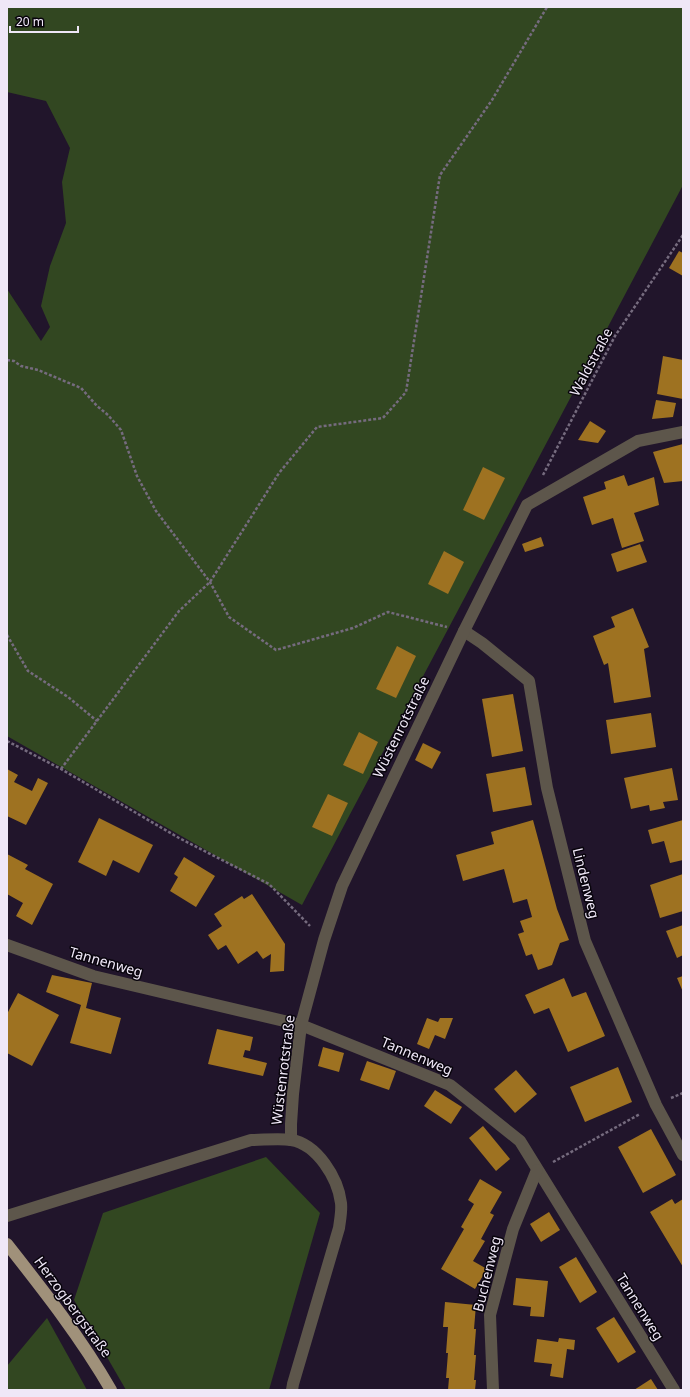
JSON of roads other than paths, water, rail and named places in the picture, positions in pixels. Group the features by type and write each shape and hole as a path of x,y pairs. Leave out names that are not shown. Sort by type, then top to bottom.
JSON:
{"main road":[{"name":"Herzogbergstraße","path":"7,1244 93,1360 112,1390"}],"street":[{"name":"Wüstenrotstraße","path":"291,1140 290,1124 302,1025 324,940 342,886 464,631 527,505 638,441 683,432"},
{"name":"Lindenweg","path":"464,631 482,643 529,682 547,788 585,941 656,1105 683,1155"},
{"name":"Tannenweg","path":"7,945 93,976 302,1025 450,1085 520,1141 674,1390"},
{"name":"Wüstenrotstraße","path":"7,1216 251,1140 291,1140 305,1145 323,1160 336,1180 342,1204 339,1228 292,1390"},
{"name":"Buchenweg","path":"493,1390 490,1315 514,1229 537,1170"}]}
